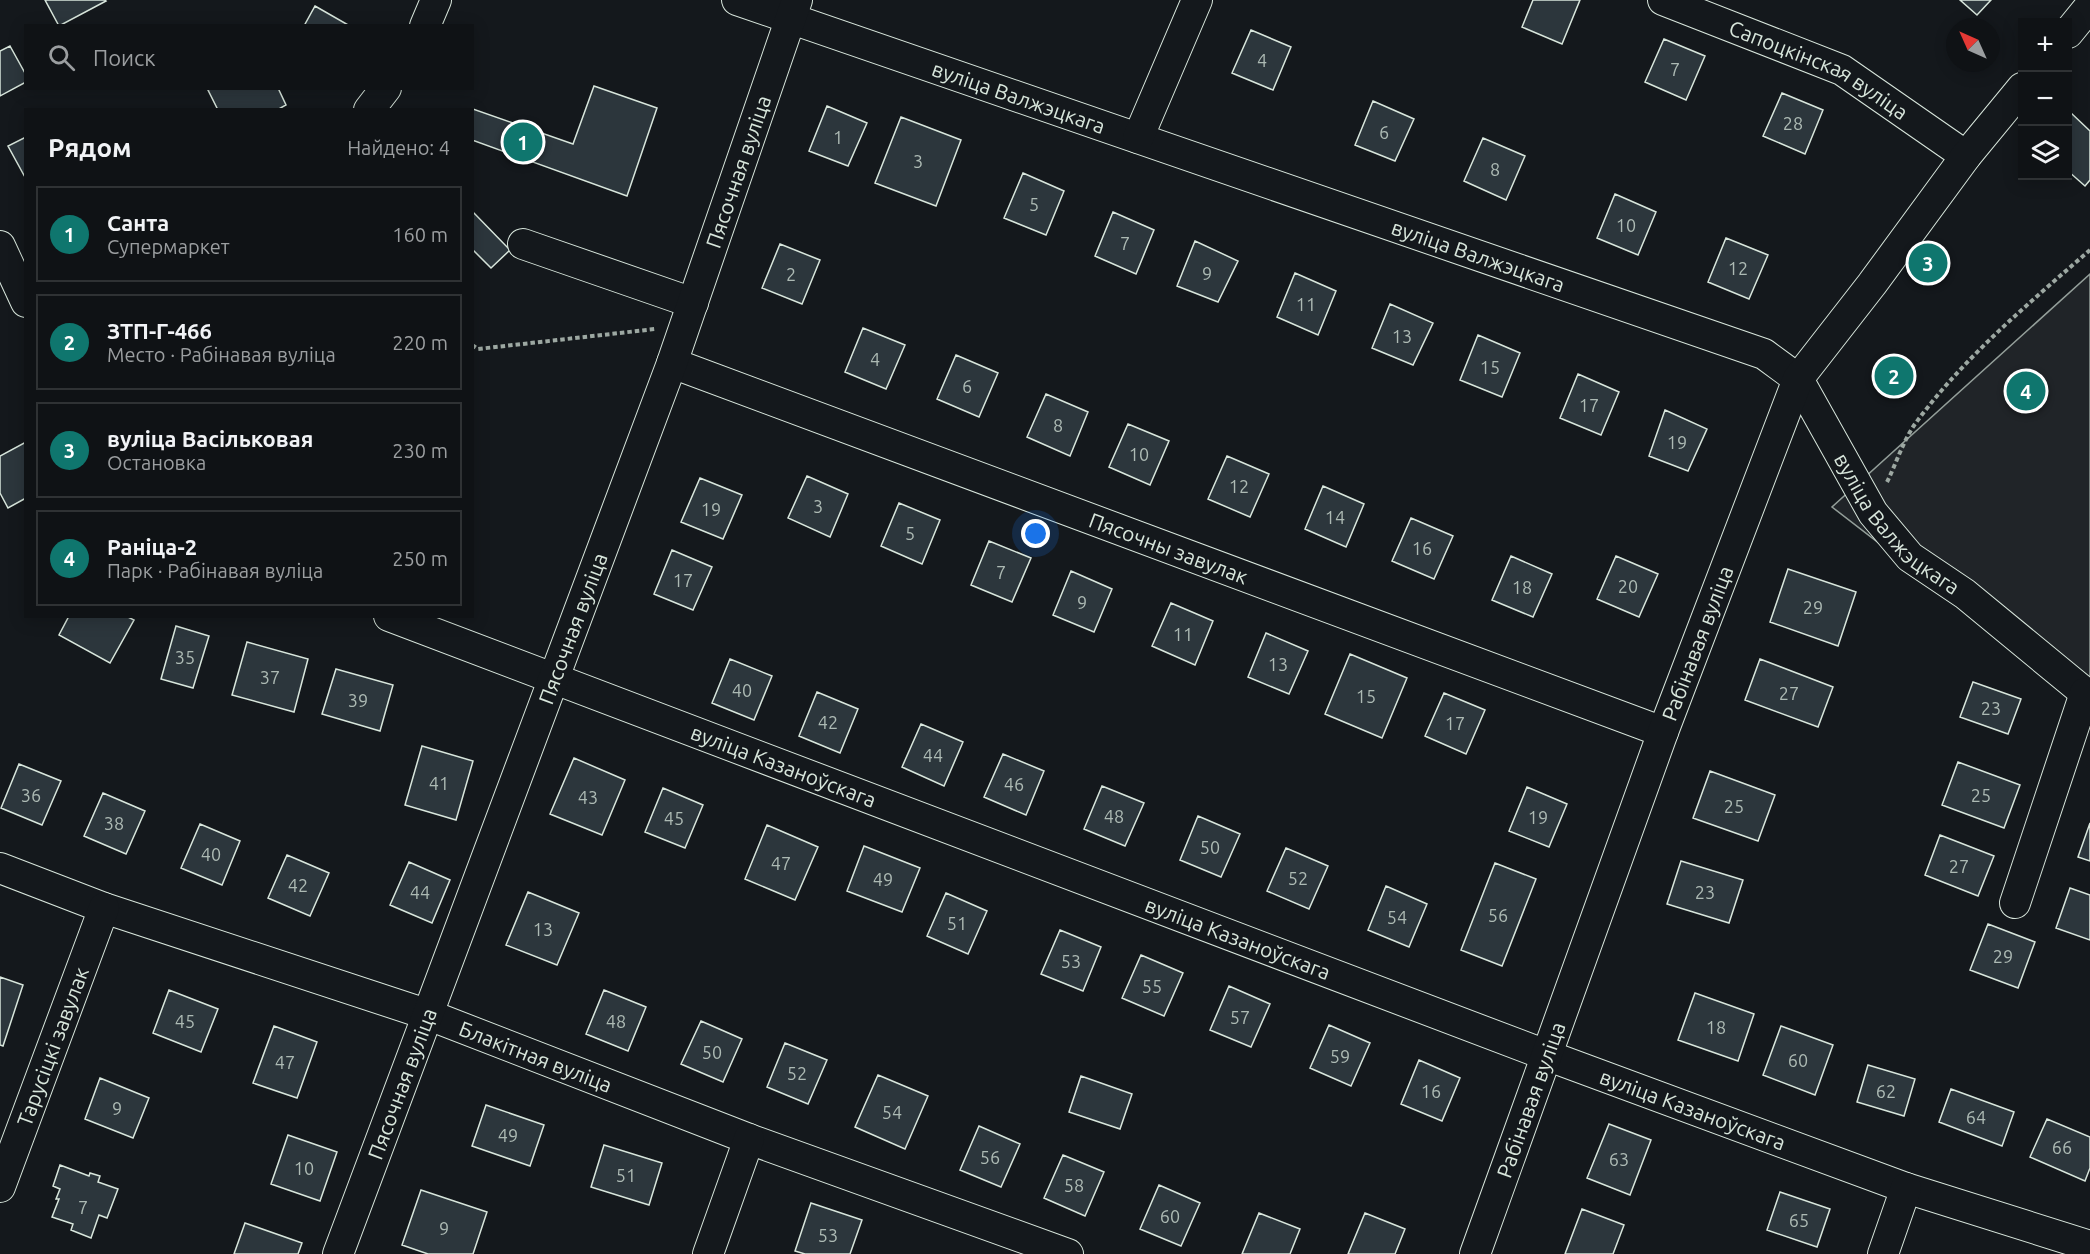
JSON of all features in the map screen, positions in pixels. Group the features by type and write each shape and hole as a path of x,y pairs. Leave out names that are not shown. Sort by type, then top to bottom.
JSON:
{"street":[{"path":"426,24 436,0"},
{"name":"вуліца Валжэцкага","path":"737,0 794,10 1138,138 1764,354 1798,379 1873,513 1910,557 1965,594 2088,695"},
{"path":"1138,138 1197,0"},
{"name":"Сапоцкінская вуліца","path":"1663,0 1842,70 1966,156"},
{"path":"2072,27 2090,6"},
{"name":"Пясочная вуліца","path":"338,1254 672,363 794,10"},
{"path":"371,108 384,90"},
{"name":"Рабінавая вуліца","path":"1474,1254 1663,732 1798,379 1878,276 1966,156 2018,93"},
{"path":"523,244 689,314"},
{"path":"0,246 18,299"},
{"name":"Пясочны завулак","path":"672,363 1663,732"},
{"name":"вуліца Казаноўскага","path":"394,618 1546,1055 1906,1188 2090,1246"},
{"path":"2015,903 2088,695"},
{"name":"Блакітная вуліца","path":"0,868 104,908 429,1015 749,1139 1068,1254"},
{"name":"Тарусіцкі завулак","path":"0,1186 104,908"},
{"path":"708,1254 749,1139"},
{"path":"1882,1254 1906,1188"}],"path":[{"path":"1873,513 1914,426 1958,371 2090,249"},
{"path":"474,347 478,350 689,314"}],"shaded area":[{"path":"2090,274 2090,706 1832,507"}],"building":[{"path":"45,0 106,1 63,24 58,24"},
{"path":"1533,0 1580,0 1562,44 1522,27"},
{"path":"1960,0 1991,0 1977,15"},
{"path":"315,6 346,24 305,24"},
{"path":"1251,30 1291,47 1273,90 1232,73"},
{"path":"1664,39 1705,56 1686,100 1645,82"},
{"path":"10,46 24,71 24,83 0,96 0,51"},
{"path":"594,86 657,108 627,196 474,141 474,109 573,144"},
{"path":"208,90 279,90 286,105 281,108 217,108"},
{"path":"1782,93 1823,110 1805,154 1763,136"},
{"path":"1373,101 1414,119 1395,161 1355,145"},
{"path":"827,106 867,123 848,166 809,151"},
{"path":"2072,114 2090,131 2090,180 2085,186 2072,175"},
{"path":"901,117 961,140 936,206 875,183"},
{"path":"24,138 24,175 8,146"},
{"path":"1483,138 1525,156 1506,200 1464,181"},
{"path":"1023,173 1064,191 1046,235 1004,218"},
{"path":"1615,194 1656,212 1638,255 1597,238"},
{"path":"1113,212 1154,230 1136,274 1095,256"},
{"path":"474,213 510,250 491,268 474,251"},
{"path":"1726,238 1768,255 1749,299 1708,282"},
{"path":"1195,241 1238,261 1218,302 1177,286"},
{"path":"780,244 820,260 802,304 762,288"},
{"path":"1295,273 1336,291 1318,335 1277,317"},
{"path":"1390,304 1433,323 1413,365 1372,348"},
{"path":"863,328 905,345 886,389 845,372"},
{"path":"1478,335 1520,353 1502,397 1460,380"},
{"path":"956,355 998,373 979,417 937,399"},
{"path":"1889,361 1909,373 1899,391 1878,379"},
{"path":"1578,374 1619,392 1601,435 1560,418"},
{"path":"1046,394 1088,412 1070,456 1027,437"},
{"path":"1665,410 1707,429 1688,471 1649,456"},
{"path":"1128,424 1169,441 1150,485 1109,467"},
{"path":"24,443 24,499 8,508 0,493 0,456"},
{"path":"1227,456 1269,474 1250,517 1208,499"},
{"path":"807,476 848,494 830,537 788,518"},
{"path":"700,478 742,495 723,539 681,522"},
{"path":"1323,486 1364,504 1346,547 1305,529"},
{"path":"899,503 940,520 922,564 881,546"},
{"path":"1411,518 1453,536 1434,579 1392,561"},
{"path":"989,541 1031,558 1012,602 971,585"},
{"path":"672,550 712,567 693,610 654,594"},
{"path":"1511,556 1552,574 1533,617 1492,600"},
{"path":"1616,556 1658,574 1639,617 1597,599"},
{"path":"1788,569 1856,592 1838,646 1770,622"},
{"path":"1071,571 1112,589 1094,632 1053,615"},
{"path":"1171,603 1213,621 1195,665 1152,646"},
{"path":"68,618 130,618 134,620 110,663 59,635"},
{"path":"176,626 209,636 193,688 161,679"},
{"path":"1266,633 1308,651 1289,694 1248,677"},
{"path":"247,642 308,659 294,712 232,695"},
{"path":"1350,654 1407,678 1382,738 1325,714"},
{"path":"730,659 772,676 754,720 712,703"},
{"path":"1760,659 1833,687 1818,727 1745,700"},
{"path":"336,669 393,685 380,731 322,714"},
{"path":"1973,682 2021,699 2008,734 1960,717"},
{"path":"817,692 858,709 840,753 799,736"},
{"path":"1444,693 1485,710 1466,754 1425,736"},
{"path":"921,724 963,742 944,786 902,767"},
{"path":"422,746 473,761 456,820 405,805"},
{"path":"1003,754 1044,771 1026,815 984,797"},
{"path":"574,758 625,780 602,835 550,814"},
{"path":"1958,762 2020,785 2004,828 1942,805"},
{"path":"19,764 61,781 42,825 1,808"},
{"path":"1710,771 1775,795 1758,841 1693,818"},
{"path":"1102,786 1144,803 1125,846 1084,829"},
{"path":"1527,787 1567,804 1549,847 1509,831"},
{"path":"663,788 703,805 685,848 645,832"},
{"path":"103,793 145,811 126,854 84,836"},
{"path":"1198,816 1240,834 1221,877 1180,860"},
{"path":"2090,823 2090,861 2078,857"},
{"path":"200,824 240,841 222,885 181,868"},
{"path":"767,825 818,847 795,900 745,879"},
{"path":"1940,835 1994,856 1978,896 1925,875"},
{"path":"864,846 920,868 902,912 847,891"},
{"path":"1286,848 1328,866 1309,909 1267,891"},
{"path":"287,855 329,873 310,916 268,898"},
{"path":"1681,861 1743,880 1729,923 1667,904"},
{"path":"409,862 450,880 432,923 390,905"},
{"path":"1495,863 1536,879 1502,966 1461,950"},
{"path":"1386,886 1427,904 1409,947 1368,930"},
{"path":"2070,888 2090,895 2090,940 2056,928"},
{"path":"528,892 579,913 557,965 506,945"},
{"path":"946,893 987,911 968,954 927,936"},
{"path":"1988,924 2035,942 2018,988 1970,970"},
{"path":"1060,930 1101,947 1083,991 1041,974"},
{"path":"1141,955 1183,973 1164,1016 1122,998"},
{"path":"0,977 23,985 3,1046 0,1045"},
{"path":"1229,986 1270,1004 1251,1047 1210,1030"},
{"path":"169,990 218,1009 201,1052 153,1033"},
{"path":"604,990 646,1007 628,1051 586,1034"},
{"path":"1695,993 1754,1014 1738,1061 1678,1040"},
{"path":"701,1021 742,1039 723,1082 681,1064"},
{"path":"1329,1025 1370,1043 1351,1086 1310,1068"},
{"path":"274,1026 317,1042 297,1098 253,1083"},
{"path":"1781,1026 1833,1045 1815,1095 1763,1075"},
{"path":"785,1043 827,1060 808,1104 767,1087"},
{"path":"1419,1060 1460,1078 1442,1121 1401,1104"},
{"path":"1868,1065 1915,1079 1904,1116 1857,1102"},
{"path":"878,1075 928,1096 905,1149 855,1127"},
{"path":"1081,1076 1132,1094 1120,1129 1069,1112"},
{"path":"100,1078 149,1098 133,1138 85,1119"},
{"path":"1951,1089 2014,1112 2002,1146 1939,1122"},
{"path":"486,1105 544,1125 530,1166 472,1146"},
{"path":"2047,1119 2090,1137 2090,1168 2085,1181 2030,1157"},
{"path":"1609,1124 1651,1140 1630,1195 1587,1178"},
{"path":"979,1126 1020,1144 1001,1187 960,1170"},
{"path":"288,1135 337,1152 320,1201 271,1184"},
{"path":"604,1145 662,1163 649,1205 591,1187"},
{"path":"1063,1155 1104,1172 1085,1216 1044,1198"},
{"path":"60,1165 89,1176 90,1173 100,1176 98,1182 118,1189 107,1218 99,1215 91,1238 71,1230 73,1224 52,1217 59,1199 56,1199 60,1189 53,1186"},
{"path":"1159,1185 1200,1203 1181,1246 1140,1229"},
{"path":"421,1190 487,1212 473,1254 428,1254 402,1245"},
{"path":"1780,1192 1830,1209 1817,1247 1767,1230"},
{"path":"811,1203 862,1220 850,1254 805,1254 795,1251"},
{"path":"1582,1209 1624,1225 1613,1254 1565,1254"},
{"path":"1259,1213 1300,1229 1290,1254 1242,1254"},
{"path":"1365,1213 1405,1229 1395,1254 1348,1254"},
{"path":"245,1223 302,1243 298,1254 234,1254"}],"place":[{"name":"Санта","path":"523,142"},
{"name":"вуліца Васільковая","path":"1928,263"},
{"name":"ЗТП-Г-466","path":"1894,376"},
{"name":"Раніца-2","path":"2026,391"}]}
